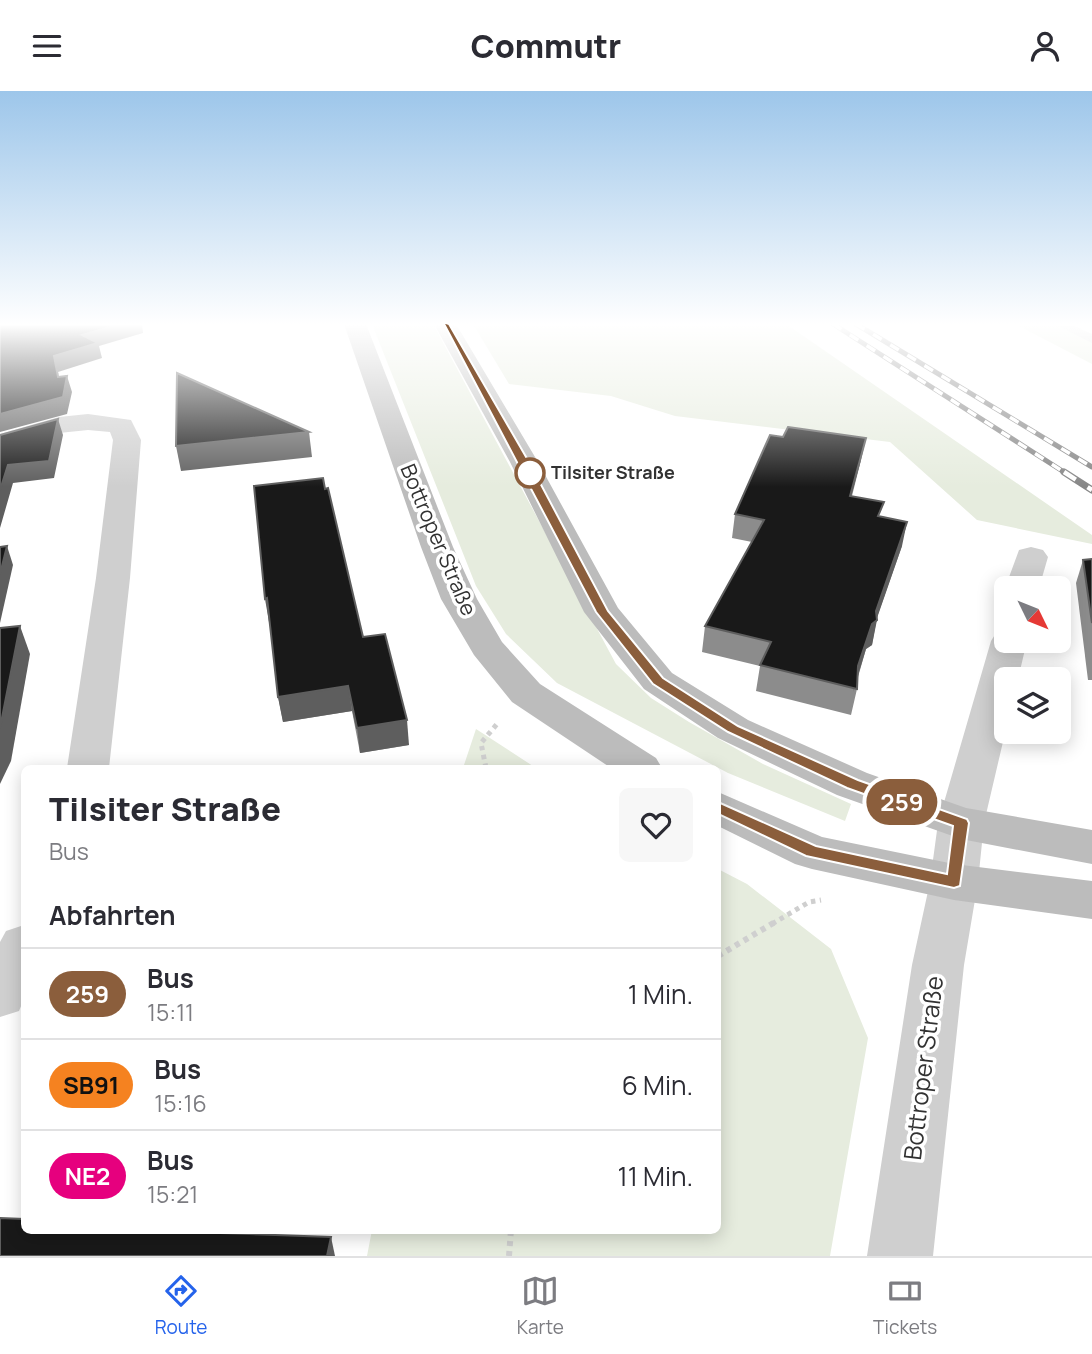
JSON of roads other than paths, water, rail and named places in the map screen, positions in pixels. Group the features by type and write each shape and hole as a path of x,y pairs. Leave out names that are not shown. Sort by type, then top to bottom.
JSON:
{"main road":[{"name":"Bottroper Straße","path":"375,378 459,599 487,647 526,693 636,765"},
{"path":"476,378 602,612 658,681 733,729 852,784 961,823 1092,847"},
{"path":"721,808 812,852 954,882 1092,899"}],"street":[{"path":"0,443 72,421 97,421 121,426 127,440 113,578 88,765"},
{"name":"Bottroper Straße","path":"900,1256 938,965 954,882 961,823 1006,653"},
{"path":"0,995 21,951"}],"railway":[{"path":"918,378 1067,474"},
{"path":"946,378 1092,467"},
{"path":"1064,472 1092,490"}],"place":[{"name":"Tilsiter Straße","path":"530,473"}]}
